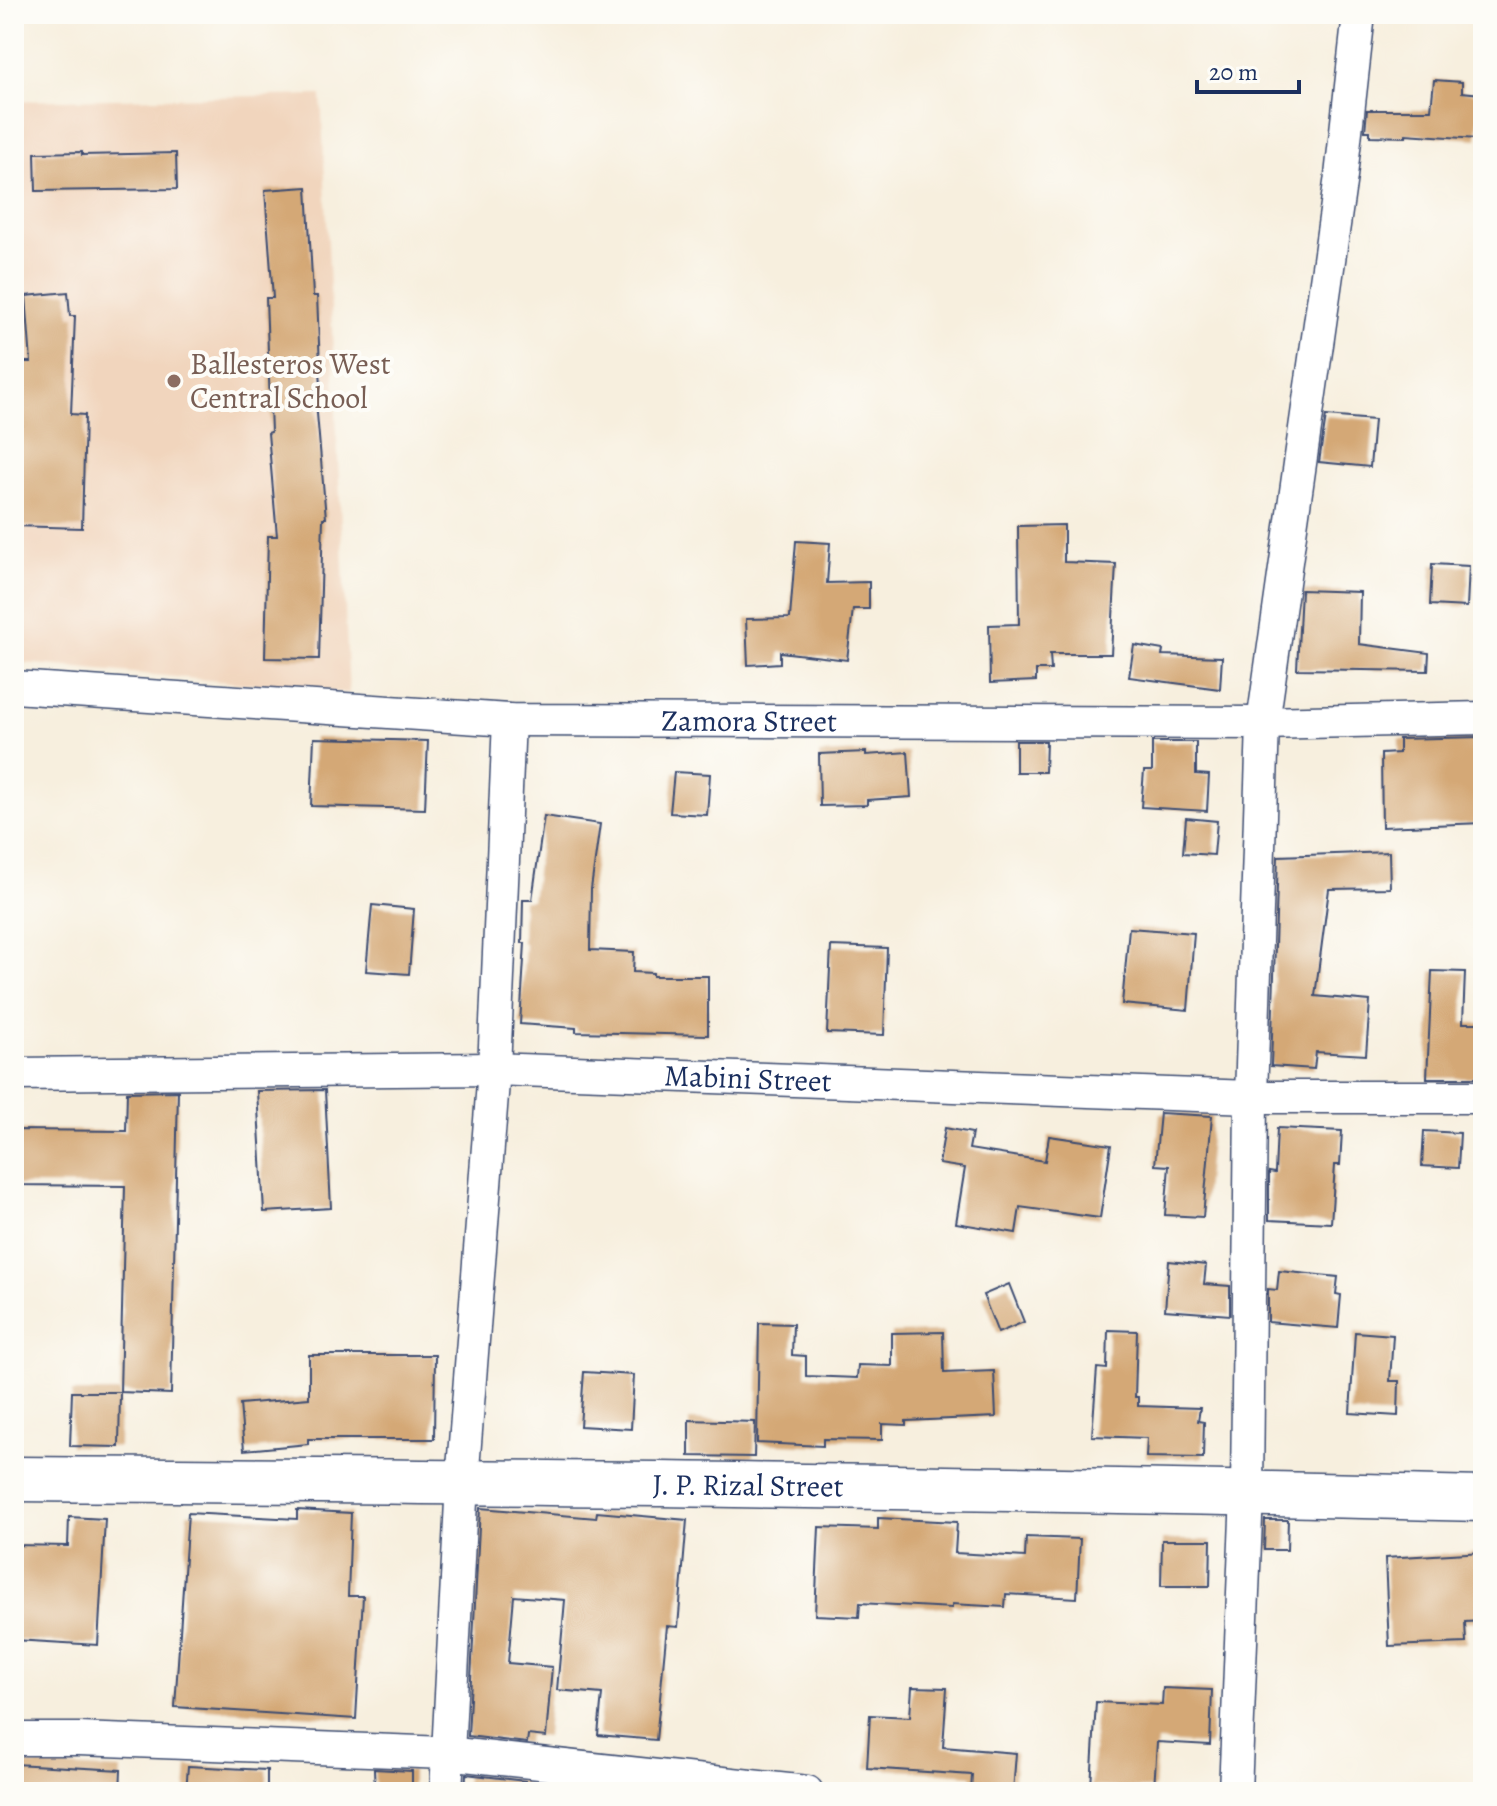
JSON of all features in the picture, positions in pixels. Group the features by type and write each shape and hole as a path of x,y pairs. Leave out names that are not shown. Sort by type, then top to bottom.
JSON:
{"main road":[{"name":"J. P. Rizal Street","path":"14,1479 462,1482 1483,1499"}],"street":[{"path":"1235,1792 1247,1493 1251,1097 1263,723 1341,176 1359,14"},
{"name":"Zamora Street","path":"14,687 509,720 1263,723 1483,718"},
{"path":"446,1792 462,1482 494,1069 509,720"},
{"name":"Mabini Street","path":"14,1074 494,1069 1251,1097 1483,1097"},
{"path":"14,1739 446,1753 807,1792"}],"shaded area":[{"name":"Ballesteros West Central School","path":"321,95 349,693 14,662 14,101"}],"building":[{"path":"1434,80 1462,82 1462,92 1481,94 1477,139 1406,134 1406,137 1370,136 1370,131 1365,131 1367,110 1431,110"},
{"path":"82,152 82,155 176,153 177,189 36,191 35,153"},
{"path":"307,187 313,296 317,296 321,390 315,390 326,518 323,518 319,659 265,658 268,536 277,536 268,433 271,432 266,298 273,298 265,190"},
{"path":"68,292 70,316 75,316 71,414 85,415 82,528 14,526 14,413 22,413 24,362 31,362 26,296"},
{"path":"1326,416 1374,420 1370,467 1319,462"},
{"path":"1064,525 1064,562 1116,564 1111,654 1050,654 1051,670 1036,670 1036,681 990,683 989,625 1019,624 1018,526"},
{"path":"796,541 830,543 827,583 869,582 869,609 853,609 847,660 780,652 780,663 748,665 746,619 790,618"},
{"path":"1432,564 1469,566 1467,607 1430,605"},
{"path":"1301,590 1360,592 1359,644 1429,653 1428,671 1297,669"},
{"path":"1134,645 1163,650 1162,655 1222,657 1220,689 1129,677"},
{"path":"1483,737 1483,823 1382,827 1381,754 1399,753 1399,739"},
{"path":"314,738 428,741 425,809 311,806"},
{"path":"1016,741 1046,741 1045,772 1016,772"},
{"path":"1152,742 1196,742 1196,774 1209,775 1207,811 1141,807 1144,771 1152,771"},
{"path":"866,752 866,755 908,752 911,797 867,800 867,805 820,806 819,754"},
{"path":"674,772 710,774 707,815 670,813"},
{"path":"544,816 600,824 591,889 590,950 634,952 633,972 653,973 653,976 708,976 708,1035 576,1032 576,1028 520,1024 525,943 522,943 523,900 532,900"},
{"path":"1186,818 1217,821 1214,855 1183,853"},
{"path":"1389,852 1390,888 1329,889 1315,996 1370,1001 1366,1055 1316,1052 1314,1069 1271,1066 1278,856"},
{"path":"372,905 414,909 409,974 366,971"},
{"path":"1129,928 1194,933 1188,1010 1122,1004"},
{"path":"831,946 887,948 884,1035 827,1033"},
{"path":"1432,971 1465,972 1463,1023 1483,1023 1483,1078 1427,1078"},
{"path":"325,1090 331,1208 264,1212 257,1091"},
{"path":"178,1091 171,1394 120,1392 125,1186 14,1185 14,1130 126,1131 127,1092"},
{"path":"1160,1113 1212,1116 1203,1217 1165,1215 1169,1166 1155,1165"},
{"path":"945,1128 972,1133 969,1149 1045,1161 1049,1136 1111,1145 1100,1218 1020,1207 1016,1233 956,1223 965,1168 939,1164"},
{"path":"1277,1128 1342,1131 1340,1165 1335,1165 1331,1223 1269,1220 1269,1172 1275,1173"},
{"path":"1424,1131 1460,1133 1458,1168 1422,1166"},
{"path":"1169,1261 1206,1265 1204,1284 1230,1286 1230,1315 1165,1310"},
{"path":"1279,1271 1338,1277 1336,1294 1341,1295 1338,1328 1268,1322 1268,1289 1277,1290"},
{"path":"1009,1284 1024,1322 998,1333 983,1295"},
{"path":"759,1323 793,1324 792,1355 806,1356 806,1376 857,1378 858,1365 892,1366 892,1333 943,1332 944,1373 994,1371 996,1417 906,1421 906,1425 882,1424 882,1440 823,1439 823,1446 757,1443"},
{"path":"1108,1330 1137,1331 1135,1397 1138,1397 1138,1406 1200,1408 1198,1421 1204,1422 1203,1458 1146,1457 1147,1438 1092,1436 1097,1368 1107,1369"},
{"path":"1355,1332 1393,1335 1390,1381 1399,1381 1398,1416 1350,1413"},
{"path":"309,1355 435,1355 434,1439 308,1439 308,1444 244,1450 240,1404 309,1398"},
{"path":"584,1372 634,1375 631,1429 580,1426"},
{"path":"72,1392 120,1392 119,1447 70,1446"},
{"path":"689,1420 755,1422 754,1457 689,1456"},
{"path":"480,1508 596,1518 597,1512 687,1520 678,1627 667,1626 656,1740 598,1735 602,1694 557,1690 565,1600 514,1596 508,1663 552,1667 546,1737 528,1735 527,1743 468,1736"},
{"path":"297,1510 351,1513 348,1596 363,1596 356,1719 175,1707 188,1513 297,1519"},
{"path":"69,1517 105,1519 98,1645 14,1640 14,1545 68,1546"},
{"path":"878,1518 957,1522 955,1553 1025,1557 1026,1537 1080,1539 1077,1598 1006,1594 1005,1607 952,1604 952,1608 860,1603 859,1617 815,1615 819,1527 878,1529"},
{"path":"1265,1520 1288,1520 1287,1550 1264,1550"},
{"path":"1162,1540 1211,1540 1210,1586 1161,1586"},
{"path":"1483,1552 1483,1621 1465,1622 1466,1643 1389,1646 1385,1558"},
{"path":"912,1687 947,1688 943,1747 1016,1753 1013,1792 971,1792 972,1775 867,1768 870,1715 910,1717"},
{"path":"1163,1688 1212,1690 1210,1745 1157,1742 1154,1789 1091,1787 1096,1702 1162,1705"},
{"path":"14,1764 121,1770 120,1792 14,1792"},
{"path":"188,1766 267,1770 267,1792 186,1792"},
{"path":"374,1769 412,1771 412,1792 375,1792"},
{"path":"466,1774 525,1781 525,1792 465,1792"}],"place":[{"name":"Ballesteros West Central School","path":"174,381"}]}
